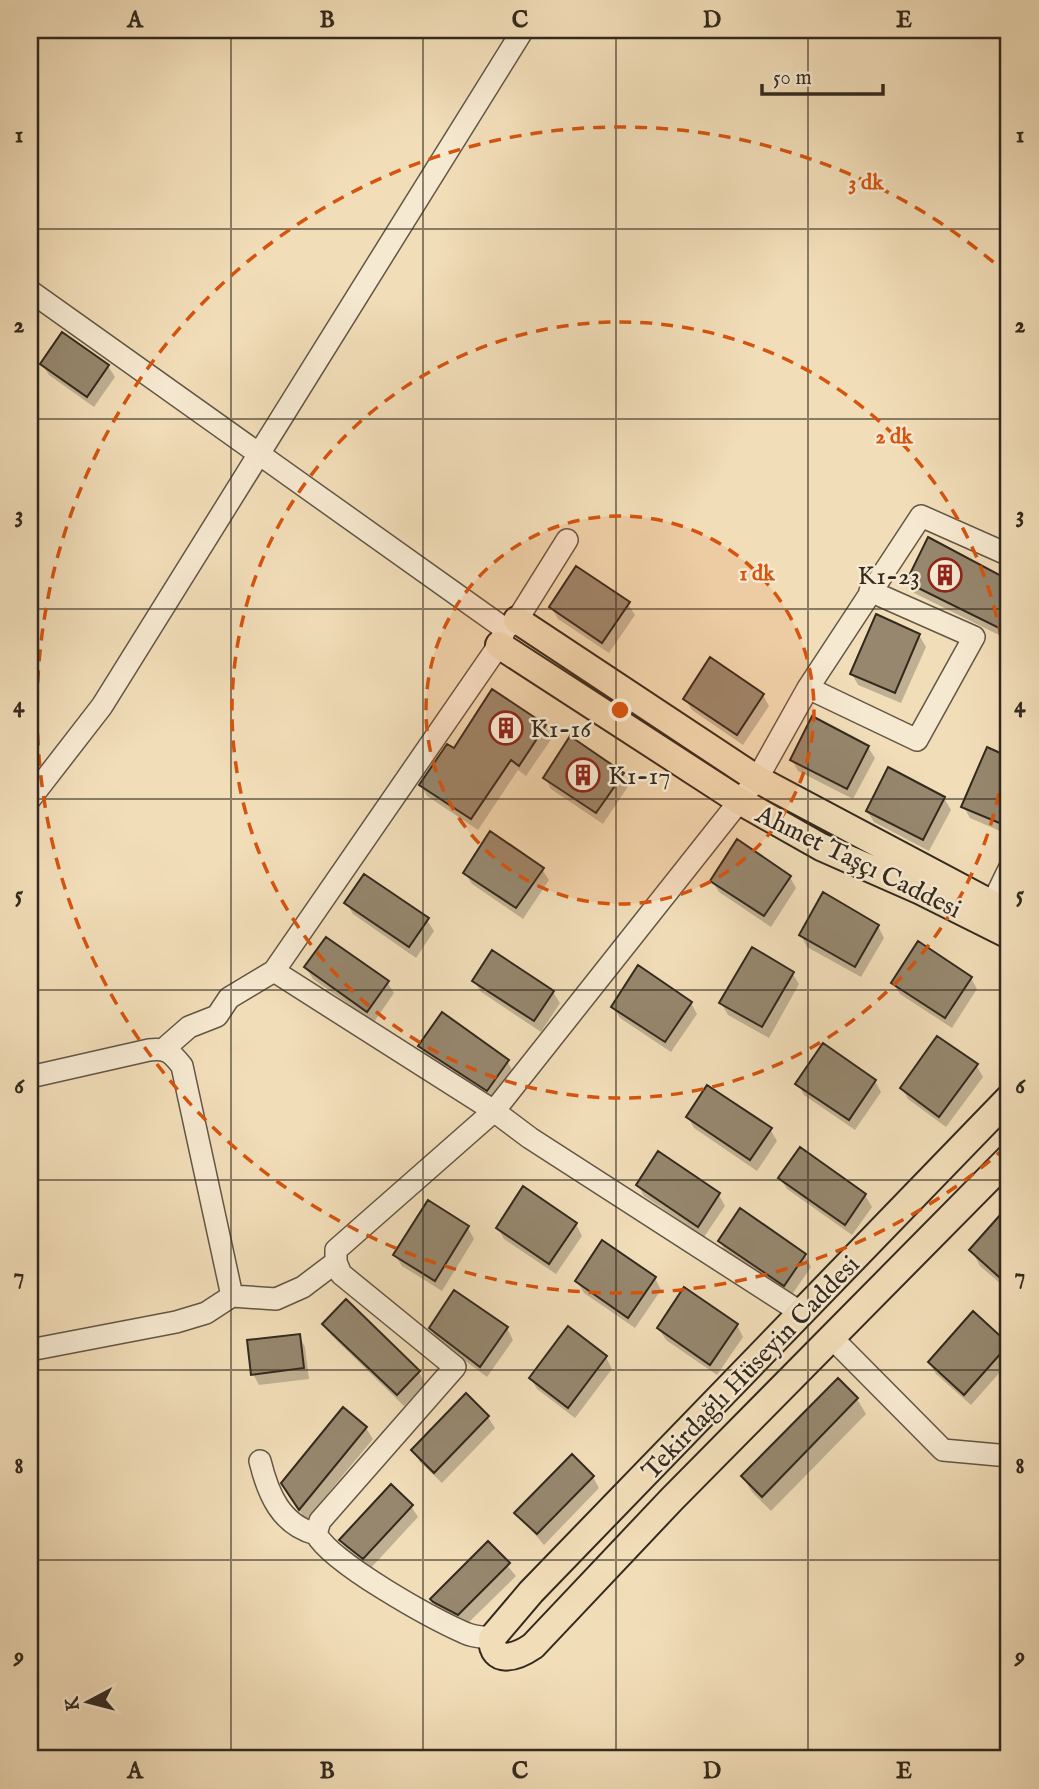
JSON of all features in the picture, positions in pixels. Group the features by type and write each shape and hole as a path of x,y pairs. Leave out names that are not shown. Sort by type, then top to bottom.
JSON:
{"main road":[{"name":"Ahmet Taşçı Caddesi","path":"507,631 757,779 1000,909"},
{"name":"Ahmet Taşçı Caddesi","path":"507,631 738,800 821,847 921,891 1009,935"},
{"name":"Tekirdağlı Hüseyin Caddesi","path":"492,1638 800,1312 867,1247 1009,1098"},
{"path":"492,1638 497,1654 506,1658 518,1657 533,1646 672,1499 1009,1158"}],"street":[{"path":"30,799 102,706 523,30"},
{"path":"32,298 259,457 327,500 507,631"},
{"path":"316,1534 320,1521 455,1367 341,1274 336,1262 336,1250 494,1111 757,779 808,688 920,516 1009,555"},
{"path":"30,1077 165,1048 188,1027 217,1016 229,998 274,971 567,540"},
{"path":"808,688 917,740 974,637 870,591"},
{"path":"1000,909 1009,869"},
{"path":"274,971 494,1111 530,1138 800,1312"},
{"path":"165,1048 182,1066 232,1296"},
{"path":"30,1350 176,1322 206,1313 232,1296 276,1300 303,1287 336,1262"},
{"path":"833,1339 943,1450 1009,1456"},
{"path":"260,1461 268,1491 280,1511 300,1530 316,1534 322,1544 382,1587 468,1635 492,1638"}],"building":[{"path":"62,332 109,365 87,397 40,364"},
{"name":"K1-23","path":"928,537 1009,580 1009,633 906,582"},
{"path":"576,566 630,602 602,643 549,607"},
{"path":"876,614 920,634 895,693 850,674"},
{"path":"710,657 764,694 737,735 683,699"},
{"path":"492,689 546,725 519,766 511,760 471,819 419,785 447,744 454,748"},
{"path":"812,716 869,746 847,789 790,760"},
{"name":"K1-17","path":"570,736 624,773 596,813 543,778"},
{"path":"987,747 1009,757 1009,827 961,807"},
{"path":"888,767 945,797 923,840 866,811"},
{"path":"490,831 544,868 516,908 463,873"},
{"path":"737,839 791,876 764,916 710,881"},
{"path":"364,874 429,918 409,947 344,903"},
{"path":"823,892 879,925 855,967 799,935"},
{"path":"326,937 389,981 367,1012 304,967"},
{"path":"918,941 972,977 945,1018 891,983"},
{"path":"752,947 794,972 762,1027 719,1003"},
{"path":"492,950 554,991 534,1021 472,981"},
{"path":"638,965 692,1002 665,1042 611,1007"},
{"path":"442,1012 509,1060 487,1091 418,1046"},
{"path":"937,1036 978,1064 939,1117 900,1088"},
{"path":"823,1043 876,1080 849,1120 795,1084"},
{"path":"707,1085 772,1128 750,1160 686,1117"},
{"path":"800,1147 866,1194 845,1225 778,1178"},
{"path":"658,1151 720,1193 698,1227 636,1185"},
{"path":"523,1186 577,1223 549,1264 496,1228"},
{"path":"428,1200 469,1226 435,1281 393,1255"},
{"path":"1009,1205 1009,1286 969,1250"},
{"path":"740,1208 806,1254 784,1286 718,1241"},
{"path":"602,1240 656,1277 628,1318 575,1281"},
{"path":"684,1287 738,1324 710,1365 657,1328"},
{"path":"454,1290 508,1327 480,1367 429,1328"},
{"path":"346,1299 420,1371 397,1395 322,1324"},
{"path":"973,1311 1009,1344 964,1395 928,1362"},
{"path":"568,1326 607,1356 568,1408 529,1378"},
{"path":"300,1334 304,1368 251,1375 247,1340"},
{"path":"838,1378 858,1398 762,1497 741,1476"},
{"path":"466,1393 489,1416 434,1473 411,1450"},
{"path":"343,1407 367,1427 299,1510 281,1483"},
{"path":"572,1454 594,1476 537,1534 514,1513"},
{"path":"391,1484 413,1505 363,1559 339,1540"},
{"path":"488,1541 510,1563 458,1615 433,1602 430,1599"}],"place":[{"name":"K1-23","path":"945,575"},
{"name":"K1-16","path":"506,728"},
{"name":"K1-17","path":"583,775"}]}
